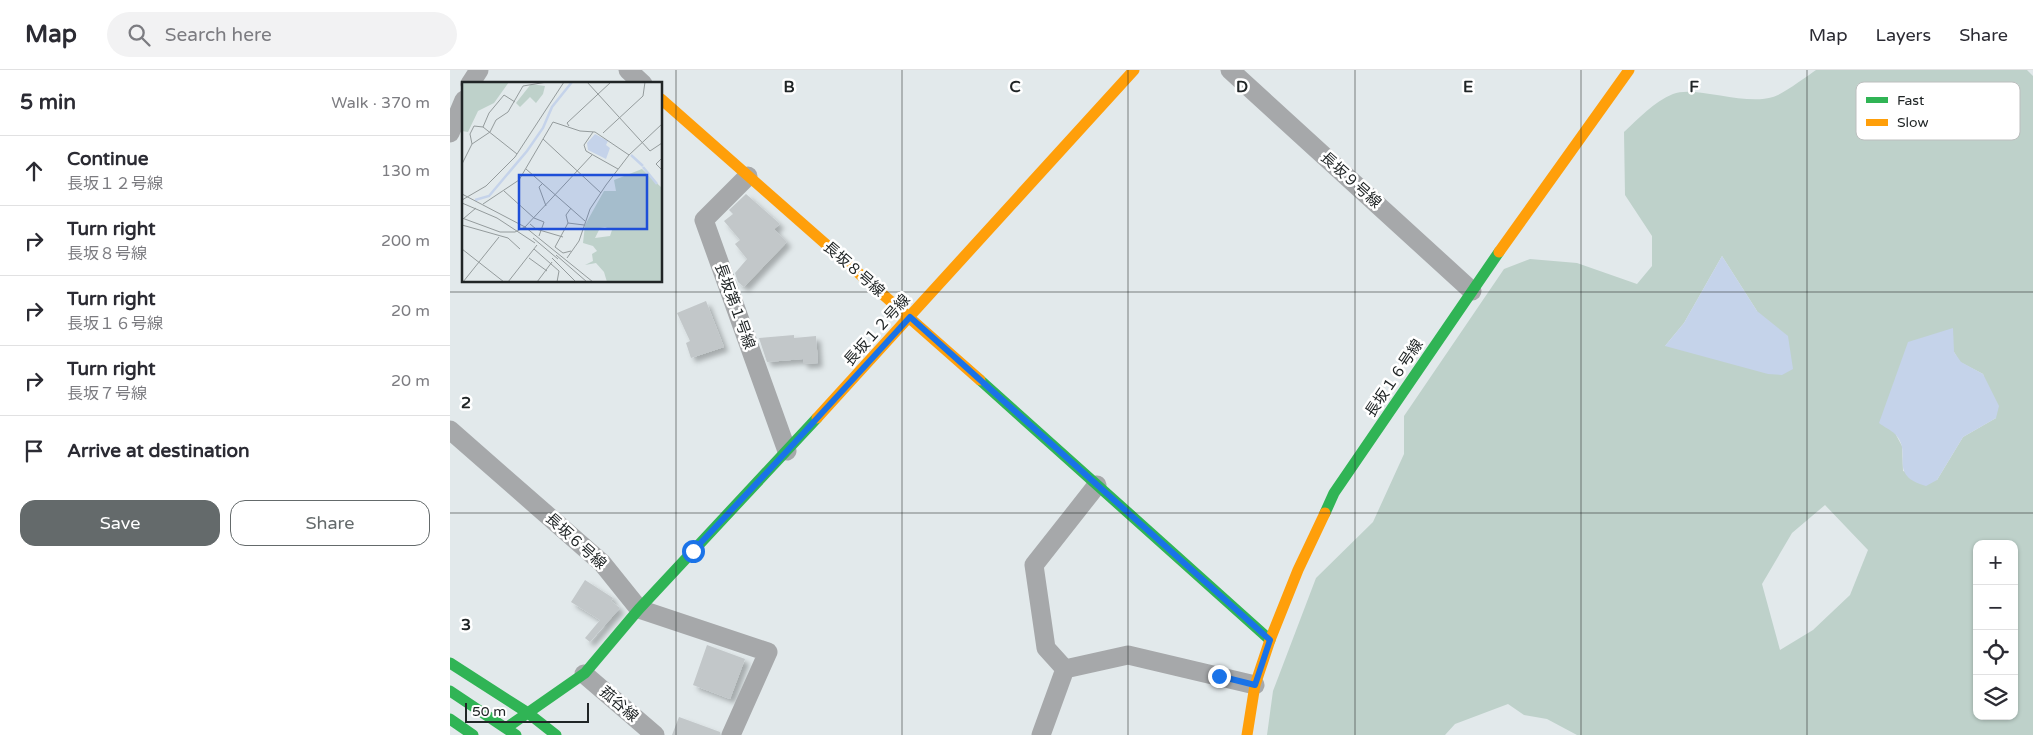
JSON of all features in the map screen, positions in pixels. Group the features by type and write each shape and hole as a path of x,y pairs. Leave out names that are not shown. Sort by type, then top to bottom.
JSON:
{"main road":[{"name":"長坂１２号線","path":"494,735 584,674 639,609 787,451 1134,70"},
{"name":"長坂１６号線","path":"1247,735 1255,685 1270,640 1298,570 1334,493 1534,201 1629,70"},
{"name":"長坂８号線","path":"662,101 910,317 1270,640"},
{"path":"450,663 528,713 556,735"},
{"path":"450,691 516,735"},
{"path":"450,719 474,735"}],"street":[{"path":"471,82 479,70"},
{"path":"628,70 641,82"},
{"name":"長坂９号線","path":"1230,70 1472,291"},
{"path":"450,133 462,105"},
{"name":"長坂第１号線","path":"748,176 704,220 787,451"},
{"name":"長坂６号線","path":"450,430 602,563 639,609"},
{"path":"1065,669 1046,648 1034,566 1097,485"},
{"path":"639,609 768,652 731,735"},
{"path":"1065,669 1128,655 1255,685"},
{"path":"1041,735 1065,669"},
{"name":"菰谷線","path":"584,674 655,735"}],"shaded area":[{"path":"1816,70 2027,70 2033,76 2033,735 1577,735 1547,719 1524,715 1508,704 1455,724 1445,735 1267,735 1273,691 1316,578 1373,522 1404,454 1404,416 1504,269 1530,259 1577,263 1637,284 1652,266 1652,236 1625,195 1624,132 1653,106 1673,94 1694,92 1748,99 1761,99 1777,95","holes":["1722,256 1757,311 1665,346 1684,323","1954,352 1960,362 1983,374 1996,418 1963,437 1937,480 1903,471 1902,446 1896,435","1825,505 1868,550 1850,595 1813,630 1780,650 1762,584 1792,533"]}],"water":[{"path":"1722,256 1757,311 1788,336 1793,369 1782,375 1768,374 1665,346 1684,323"},
{"path":"1953,328 1954,352 1961,362 1983,374 1999,406 1996,418 1963,437 1937,480 1926,486 1907,476 1904,470 1900,441 1895,434 1879,423 1908,342"}],"building":[{"path":"746,194 780,224 774,229 787,242 744,287 738,282 735,273 747,259 735,244 740,240 724,221 733,214 729,210"},
{"path":"706,301 724,347 691,358 686,343 690,341 677,313"},
{"path":"794,335 794,338 816,336 818,363 803,364 803,359 767,362 759,338"},
{"path":"585,580 613,598 611,601 620,608 590,642 585,638 600,620 571,602"},
{"path":"707,645 745,659 730,699 693,685"},
{"path":"679,717 720,732 720,735 672,735"}],"traffic: fast":[{"path":"1325,513 1334,493 1499,252"},
{"path":"980,380 1270,640"},
{"path":"509,726 585,673 639,609 817,418"},
{"path":"450,663 528,713 556,735"},
{"path":"450,691 516,735"},
{"path":"450,719 473,735"}],"traffic: slow":[{"path":"817,418 1134,70"},
{"path":"1499,252 1629,70"},
{"path":"662,100 980,380"},
{"path":"1247,735 1255,685 1270,640 1298,570 1325,513"}],"route":[{"path":"693,551 910,317 1270,640 1255,685 1219,676"}]}
